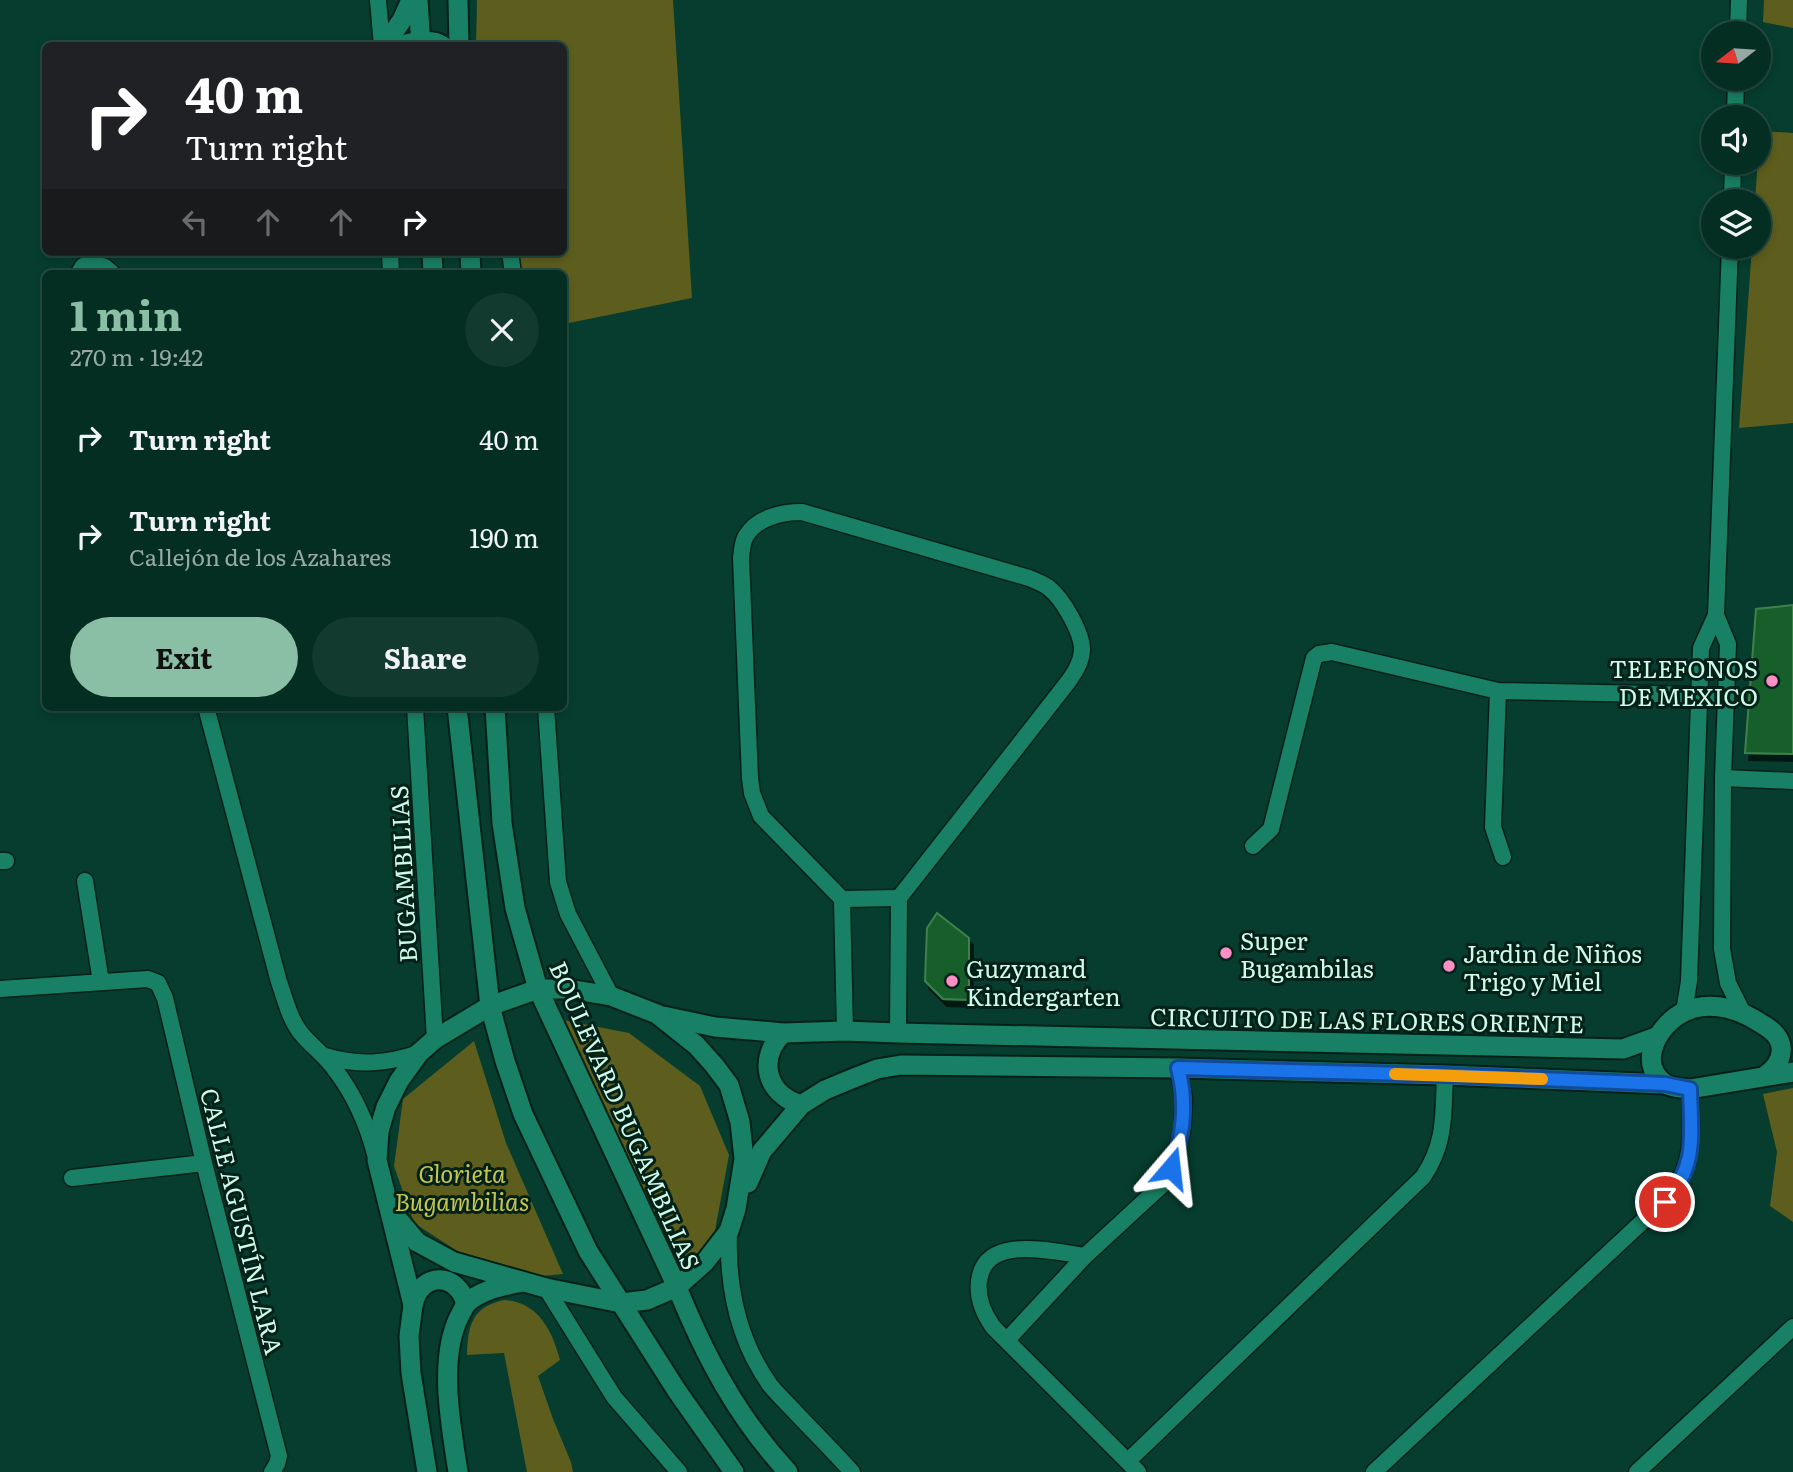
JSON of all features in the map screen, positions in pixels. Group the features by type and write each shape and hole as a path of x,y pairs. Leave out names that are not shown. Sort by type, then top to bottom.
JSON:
{"street":[{"path":"378,0 383,42"},
{"path":"386,42 402,20 411,0"},
{"path":"418,0 421,42"},
{"path":"458,0 459,42"},
{"path":"1738,21 1739,0"},
{"path":"1684,1012 1689,981 1700,648 1716,615 1730,259"},
{"path":"81,270 91,263 108,270"},
{"path":"845,1031 842,899 761,816 752,793 750,778 742,547 752,528 775,515 788,512 802,512 1030,578 1049,588 1070,615 1083,649 1079,666 1069,681 899,898 898,1033"},
{"path":"1716,615 1728,644 1723,778 1722,949 1728,983 1743,1013"},
{"path":"1253,846 1271,829 1314,658 1319,654 1332,652 1499,691 1700,695 1726,698"},
{"path":"1499,691 1493,827 1503,858"},
{"path":"207,711 288,1008 299,1031 325,1056 347,1086 368,1130 413,1304"},
{"name":"BUGAMBILIAS","path":"415,711 435,1039"},
{"path":"457,711 490,1006 523,1114 588,1251 677,1391 734,1472"},
{"name":"BOULEVARD BUGAMBILIAS","path":"495,711 503,835 515,908 538,989 677,1287 698,1338 751,1428 788,1472"},
{"name":"BOULEVARD BUGAMBILIAS","path":"546,711 558,882 568,914 611,996"},
{"path":"1723,778 1793,781"},
{"path":"0,989 101,982 85,881"},
{"path":"842,899 899,898"},
{"name":"CALLE AGUSTÍN LARA","path":"101,982 148,979 158,983 165,999 279,1456 273,1471"},
{"path":"377,1160 379,1131 386,1107 399,1081 419,1053 435,1039 490,1006 538,989 569,989 611,996 657,1014 696,1045 715,1065 729,1085 740,1122 744,1159 736,1209"},
{"path":"1665,1084 1654,1069 1653,1044 1667,1024 1684,1012 1708,1006 1726,1008 1743,1013 1786,1036 1793,1036"},
{"name":"CIRCUITO DE LAS FLORES ORIENTE","path":"657,1014 715,1027 783,1032 845,1031 1623,1049 1656,1037"},
{"path":"1766,1075 1777,1065 1781,1051 1780,1043 1771,1029"},
{"path":"783,1032 776,1039 769,1056 769,1075 784,1098 801,1105"},
{"path":"325,1056 356,1063 371,1063 388,1062 419,1053"},
{"path":"390,1210 416,1242 454,1262 546,1288 621,1303 647,1300 677,1287 705,1262 729,1231 762,1151 801,1105 825,1090 877,1069 901,1065 1178,1068 1665,1084 1690,1089 1793,1072"},
{"path":"1007,1340 1085,1256 1162,1185 1171,1168 1182,1132 1182,1083 1178,1068"},
{"path":"1085,1256 1021,1248 1002,1252 985,1265 980,1274 978,1286 982,1310 993,1327 1133,1467 1423,1177 1440,1143 1445,1075"},
{"path":"1374,1472 1672,1194 1685,1174 1690,1152 1690,1089"},
{"path":"72,1178 204,1163"},
{"name":"BOULEVARD BUGAMBILIAS","path":"729,1231 733,1297 742,1330 758,1366 772,1387 852,1472"},
{"path":"427,1472 411,1373 409,1336 413,1304 423,1285 438,1279 453,1283 460,1289 466,1304"},
{"path":"458,1472 448,1405 449,1362 454,1328 466,1304 489,1290 524,1281"},
{"path":"546,1288 614,1396 679,1472"},
{"path":"1637,1472 1793,1327"}],"green space":[{"path":"477,0 673,0 692,298 567,323 567,270 520,270 518,256 567,256 567,42 476,42"},
{"path":"1764,0 1793,0 1793,28 1763,21"},
{"path":"1771,132 1793,133 1793,423 1739,428 1751,259 1771,259 1771,189 1756,189 1757,175 1771,175"},
{"path":"563,1020 629,1033 700,1086 729,1155 714,1236 680,1273"},
{"name":"Glorieta Bugambilias","path":"474,1041 506,1143 563,1274 542,1276 457,1251 414,1223 394,1166 403,1099"},
{"path":"1793,1088 1793,1222 1770,1206 1777,1152 1763,1094"},
{"path":"504,1300 516,1302 535,1312 553,1338 560,1360 538,1376 573,1472 527,1472 504,1353 467,1355 471,1326 478,1313 493,1303"}],"building":[{"name":"TELEFONOS DE MEXICO","path":"1793,605 1793,754 1745,753 1756,609"},
{"path":"937,913 969,938 969,1000 943,999 925,981 927,928"}],"slow traffic":[{"path":"1395,1074 1542,1079"}],"place":[{"name":"TELEFONOS DE MEXICO","path":"1772,681"},
{"name":"Super Bugambilas","path":"1226,953"},
{"name":"Jardin de Niños Trigo y Miel","path":"1449,966"},
{"name":"Guzymard Kindergarten","path":"952,981"}],"route":[{"path":"1171,1168 1178,1150 1184,1116 1184,1099 1178,1068 1665,1084 1690,1089 1692,1145 1685,1174 1665,1202"}]}
